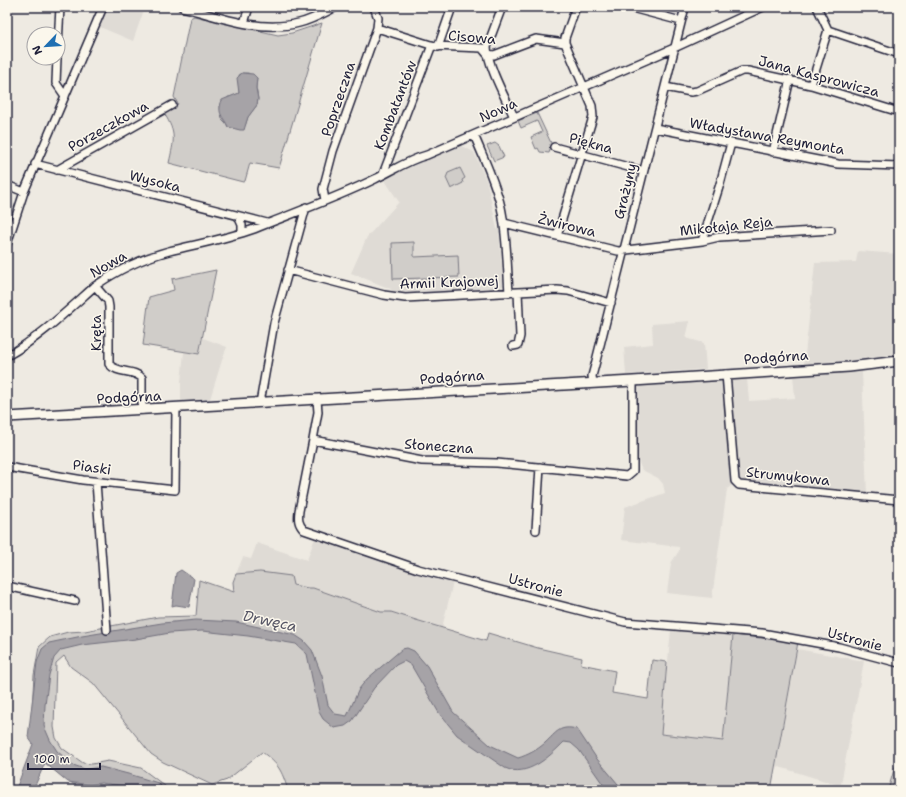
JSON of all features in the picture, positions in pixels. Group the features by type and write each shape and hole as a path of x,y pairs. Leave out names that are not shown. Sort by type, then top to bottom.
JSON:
{"main road":[{"name":"Podgórna","path":"7,418 633,381 849,366 899,361"}],"street":[{"path":"59,26 60,7"},
{"path":"7,244 35,164 103,7"},
{"path":"182,7 244,23 271,26 287,26 300,23 315,18 336,7"},
{"path":"244,23 249,7"},
{"name":"Poprzeczna","path":"325,200 323,189 333,151 377,28 378,18 374,7"},
{"name":"Kombatantów","path":"383,174 452,7"},
{"path":"502,7 487,47 487,54 514,117"},
{"path":"557,236 583,155 593,117 592,106 565,43 565,38 576,7"},
{"path":"628,7 681,21"},
{"name":"Grażyny","path":"593,383 592,376 685,7"},
{"name":"Nowa","path":"7,356 40,334 104,279 149,257 242,232 325,200 409,161 474,135 674,48 763,7"},
{"path":"811,85 828,30 817,7"},
{"name":"Cisowa","path":"377,28 435,46 482,48 487,54 494,55 536,40 565,43"},
{"path":"828,30 899,54"},
{"path":"57,66 56,83 65,96"},
{"name":"Jana Kasprowicza","path":"665,87 691,92 697,91 748,70 811,85 899,112"},
{"path":"773,152 790,80"},
{"name":"Porzeczkowa","path":"57,170 172,106"},
{"name":"Władysława Reymonta","path":"655,128 838,164 899,166"},
{"path":"474,135 492,176 501,206 504,223 509,293"},
{"path":"702,241 731,143"},
{"name":"Piękna","path":"554,147 643,170"},
{"name":"Wysoka","path":"35,164 267,223"},
{"path":"7,185 24,192"},
{"path":"260,403 274,323 306,207"},
{"path":"238,216 242,225 242,232"},
{"name":"Żwirowa","path":"504,223 618,251 624,250"},
{"name":"Mikołaja Reja","path":"624,250 702,241 719,237 831,230"},
{"name":"Armii Krajowej","path":"288,270 384,295 405,298 557,290 568,291 611,303"},
{"name":"Kręta","path":"95,286 108,301 110,364 113,368 138,374 142,378 142,410"},
{"path":"513,346 518,345 520,336 518,292"},
{"name":"Strumykowa","path":"726,374 735,481 739,485 899,500"},
{"name":"Słoneczna","path":"313,440 422,461 497,463 622,477 627,476 633,471 633,381"},
{"name":"Ustronie","path":"317,400 318,412 299,511 299,525 304,530 418,569 625,622 762,633 839,646 899,664"},
{"name":"Piaski","path":"7,467 96,482 174,490 176,408"},
{"path":"536,530 540,467"},
{"path":"96,482 107,630"},
{"path":"7,586 75,601"}],"shaded area":[{"path":"108,7 145,7 133,41 100,27"},
{"path":"194,16 278,35 292,33 322,23 279,168 250,163 245,181 243,182 169,163 173,143 173,132 164,113 178,104 174,97 190,18","holes":["242,73 248,73 257,78 257,105 248,117 245,126 228,127 222,119 220,106 228,97 239,93 239,75"]},
{"path":"242,73 253,74 257,78 256,88 258,99 257,105 248,117 244,130 240,130 228,127 221,115 220,105 222,100 239,93 237,78"},
{"path":"537,113 552,145 549,153 540,152 538,148 536,149 531,137 542,132 537,121 521,128 518,121"},
{"path":"495,143 499,146 504,157 494,161 487,146"},
{"path":"459,145 474,152 487,182 497,229 499,229 503,285 499,289 391,293 391,289 351,273 367,237 399,202 384,179"},
{"path":"460,168 465,178 462,180 463,183 451,189 446,178 448,173"},
{"path":"414,242 414,257 458,255 459,277 393,279 392,243"},
{"path":"858,251 899,254 899,354 854,360 804,364 815,263 856,262"},
{"path":"216,270 199,354 143,345 149,297 174,290 172,279"},
{"path":"690,321 686,338 704,343 706,369 626,375 624,347 653,344 652,324"},
{"path":"203,338 227,347 210,399 209,401 181,403 181,382 184,352 199,354"},
{"path":"862,372 867,495 740,483 738,481 729,380 747,378 749,401 795,398 793,375"},
{"path":"722,379 724,383 732,485 727,489 712,598 667,593 671,563 679,551 679,547 621,540 625,507 665,493 663,484 658,478 642,470 638,461 635,390 637,386 643,385"},
{"path":"315,538 408,569 453,582 442,628 391,612 381,612 313,588 293,585 260,572 236,574 243,557 251,559 257,543 307,560"},
{"path":"181,570 194,579 189,607 176,605 172,606 176,573"},
{"path":"260,572 291,576 293,585 313,588 381,612 391,612 486,641 488,633 538,648 582,658 581,664 615,671 612,693 648,699 652,660 667,662 661,734 723,741 733,635 798,642 771,790 288,790 279,768 262,752 227,780 212,785 163,762 151,754 93,683 71,667 64,656 56,663 54,727 56,738 62,748 83,763 92,764 108,761 141,768 165,786 167,790 94,790 92,788 126,788 101,781 86,784 73,784 48,765 34,736 32,709 34,675 39,647 50,637 68,632 85,631 158,617 196,616 199,580 234,592 233,582 236,574"},
{"path":"196,620 236,622 295,635 304,641 312,650 322,676 328,705 335,714 347,716 359,689 367,679 402,649 407,648 414,651 427,666 453,712 490,745 518,758 539,748 559,730 566,728 577,729 597,759 623,790 607,790 579,750 571,743 564,742 552,754 529,768 513,770 505,768 457,735 439,713 411,665 404,661 396,665 374,688 352,721 345,726 334,728 323,719 319,712 307,654 296,644 248,636 202,631 170,633 136,639 82,645 61,650 54,658 49,675 44,726 57,751 73,765 85,769 101,767 132,775 158,783 165,790 136,790 129,787 101,783 90,785 68,782 45,763 33,790 16,789 33,744 28,737 37,662 42,649 49,643 82,636 162,623"},
{"path":"671,629 733,635 723,741 661,734"},
{"path":"797,649 864,661 841,784 838,785 776,766"},
{"path":"899,733 899,790 888,790 896,763"}],"water label":[{"name":"Drwęca","path":"270,621"}]}
